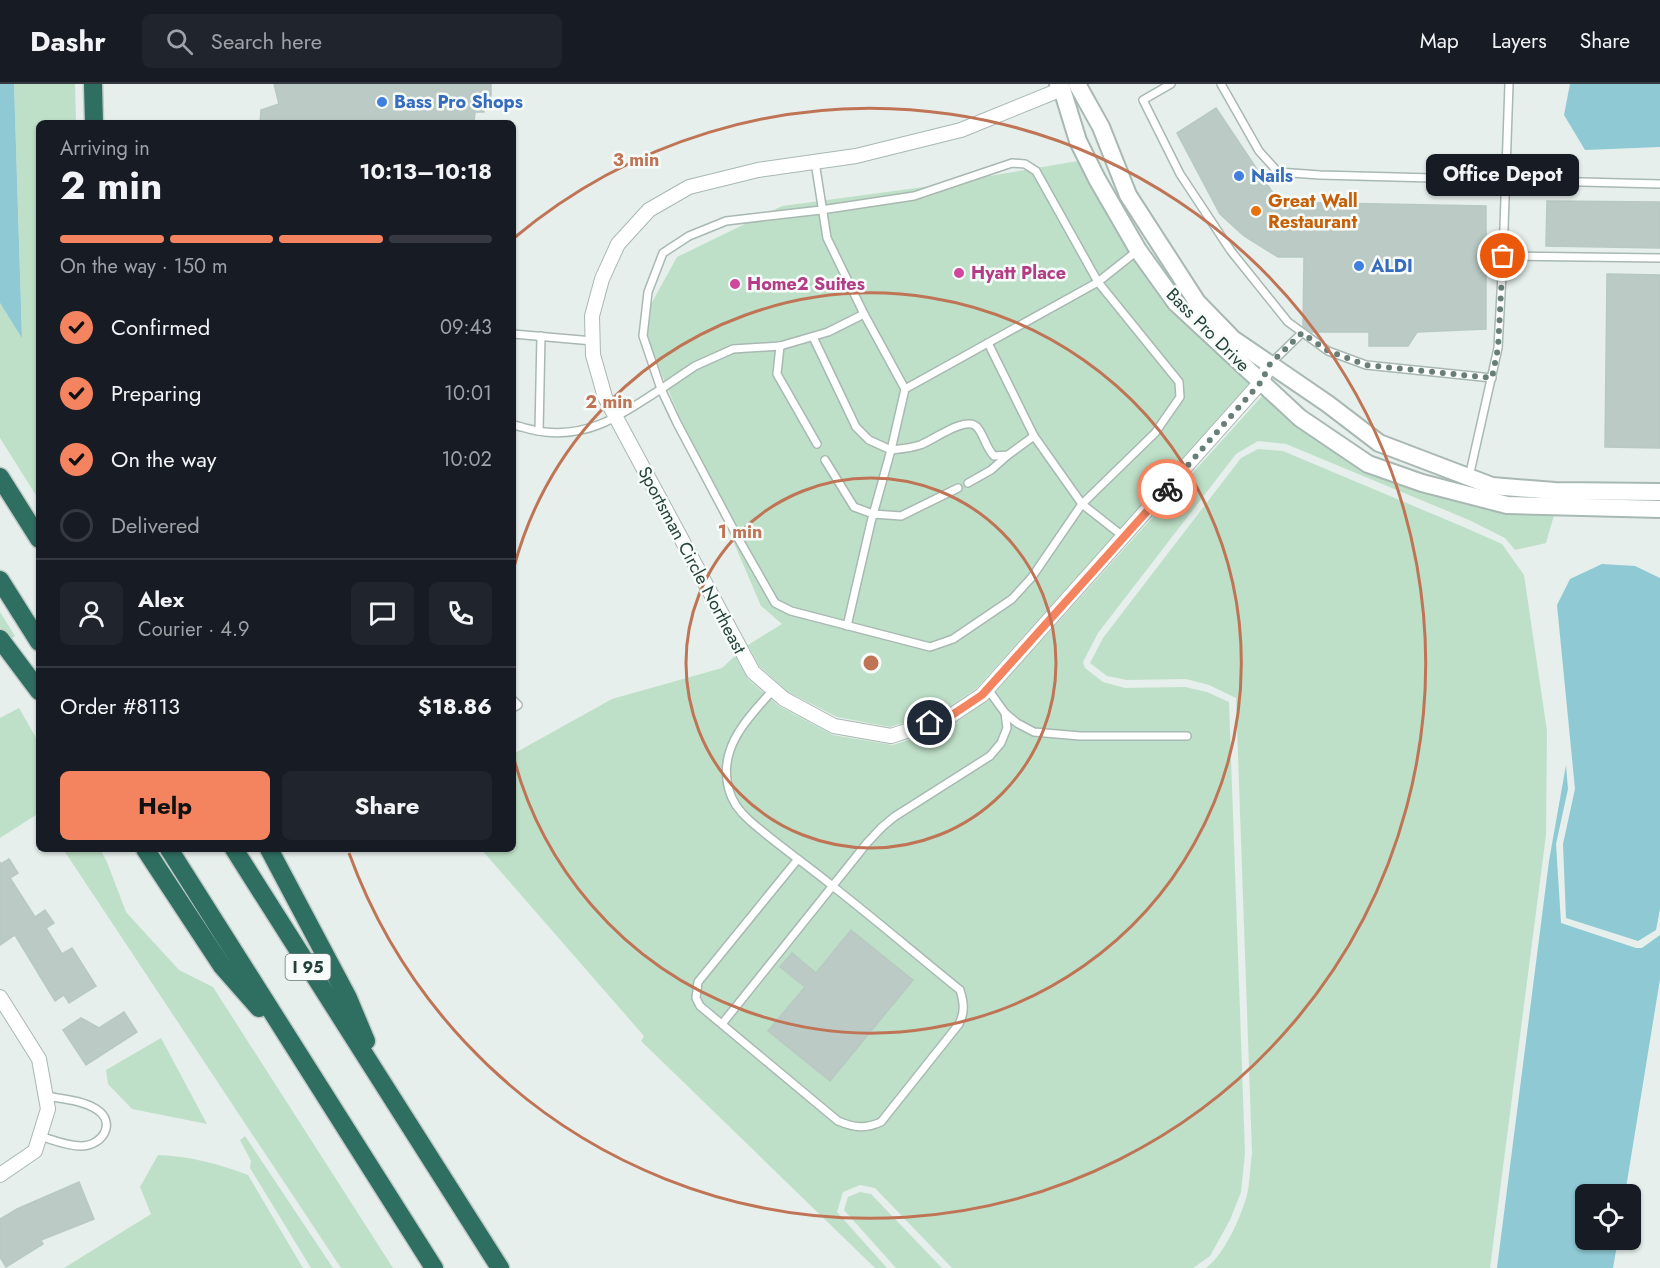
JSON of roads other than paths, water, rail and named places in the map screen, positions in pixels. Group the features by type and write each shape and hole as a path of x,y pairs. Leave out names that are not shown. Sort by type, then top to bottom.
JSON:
{"highway":[{"path":"93,84 94,120"},
{"path":"0,477 36,534"},
{"path":"0,580 36,637"},
{"path":"0,639 36,687"},
{"path":"147,852 222,966 293,1045"},
{"path":"171,852 434,1268"},
{"name":"I 95","path":"236,852 500,1268"},
{"path":"270,852 348,998 383,1085"}],"street":[{"name":"Sportsman Circle Northeast","path":"1067,85 961,130 856,156 758,170 689,187 649,210 618,244 602,279 592,316 593,355 605,397 753,672 784,699 834,726 891,736 949,717 982,695 1261,382 1270,364"},
{"name":"Bass Pro Drive","path":"1067,85 1078,141 1138,250 1176,303 1300,418 1368,464 1422,483 1467,495 1507,505 1660,509"},
{"name":"Bass Pro Drive","path":"1067,85 1101,127 1128,195 1197,302 1233,339 1379,442 1492,486 1545,490 1660,492"},
{"path":"0,997 39,1059 48,1109 35,1151 0,1175"}],"lane":[{"path":"1171,84 1143,100 1180,174 1231,251 1288,322 1328,351 1366,365 1492,378"},
{"path":"1221,84 1259,151 1278,172 1660,184"},
{"path":"1467,495 1498,348 1509,84"},
{"path":"815,162 827,238 864,314 905,389 847,626"},
{"path":"1012,163 1025,164 1036,171 1098,282 1179,382 1180,397 1155,433 1082,504 1032,577 1012,599 953,639 930,647 791,611 775,603 677,423 661,389 643,336 648,292 663,253 689,236 726,221 914,196 1012,163"},
{"path":"905,389 1098,282 1138,250"},
{"path":"1503,256 1660,258"},
{"path":"516,425 539,431 581,432 616,418 695,366 733,349 780,346 828,332 864,314"},
{"path":"1270,364 1302,333"},
{"path":"516,334 592,341"},
{"path":"539,431 541,336"},
{"path":"813,337 856,427 869,440 891,450 919,445 958,426 971,424 977,427 987,449 994,456 1008,455"},
{"path":"988,343 1034,436 1082,504 1124,537"},
{"path":"780,346 777,374 817,444"},
{"path":"968,483 991,470 1034,436"},
{"path":"825,460 854,507 873,514 901,516 958,488"},
{"path":"987,688 1005,713 1034,732 1080,736 1187,736"},
{"path":"772,690 739,730 731,744 727,759 727,777 735,804 748,819 832,886 960,990 964,1013 952,1033 881,1122 867,1128 852,1127 838,1121 700,1006 696,998 698,982 798,859"},
{"path":"722,1024 882,827 990,756 1001,743 1007,728 1005,713"},
{"path":"40,1136 61,1143 81,1146 94,1144 104,1137 106,1129 105,1119 98,1110 85,1104 46,1096"}],"water":[{"path":"0,84 14,84 22,338 0,303"},
{"path":"1570,84 1660,84 1660,147 1585,150 1564,115"},
{"path":"1602,564 1635,566 1660,578 1660,909 1656,930 1638,941 1566,918 1563,844 1575,789 1557,605 1570,579"},
{"path":"1566,765 1568,789 1556,844 1561,923 1636,948 1642,948 1660,935 1660,979 1627,1184 1575,1184 1575,1250 1616,1250 1613,1268 1497,1268 1549,861"}],"place":[{"name":"Bass Pro Shops","path":"382,102"},
{"name":"Nails","path":"1239,176"},
{"name":"Great Wall Restaurant","path":"1256,211"},
{"name":"Office Depot","path":"1503,256"},
{"name":"ALDI","path":"1359,266"},
{"name":"Hyatt Place","path":"959,273"},
{"name":"Home2 Suites","path":"735,284"}]}
